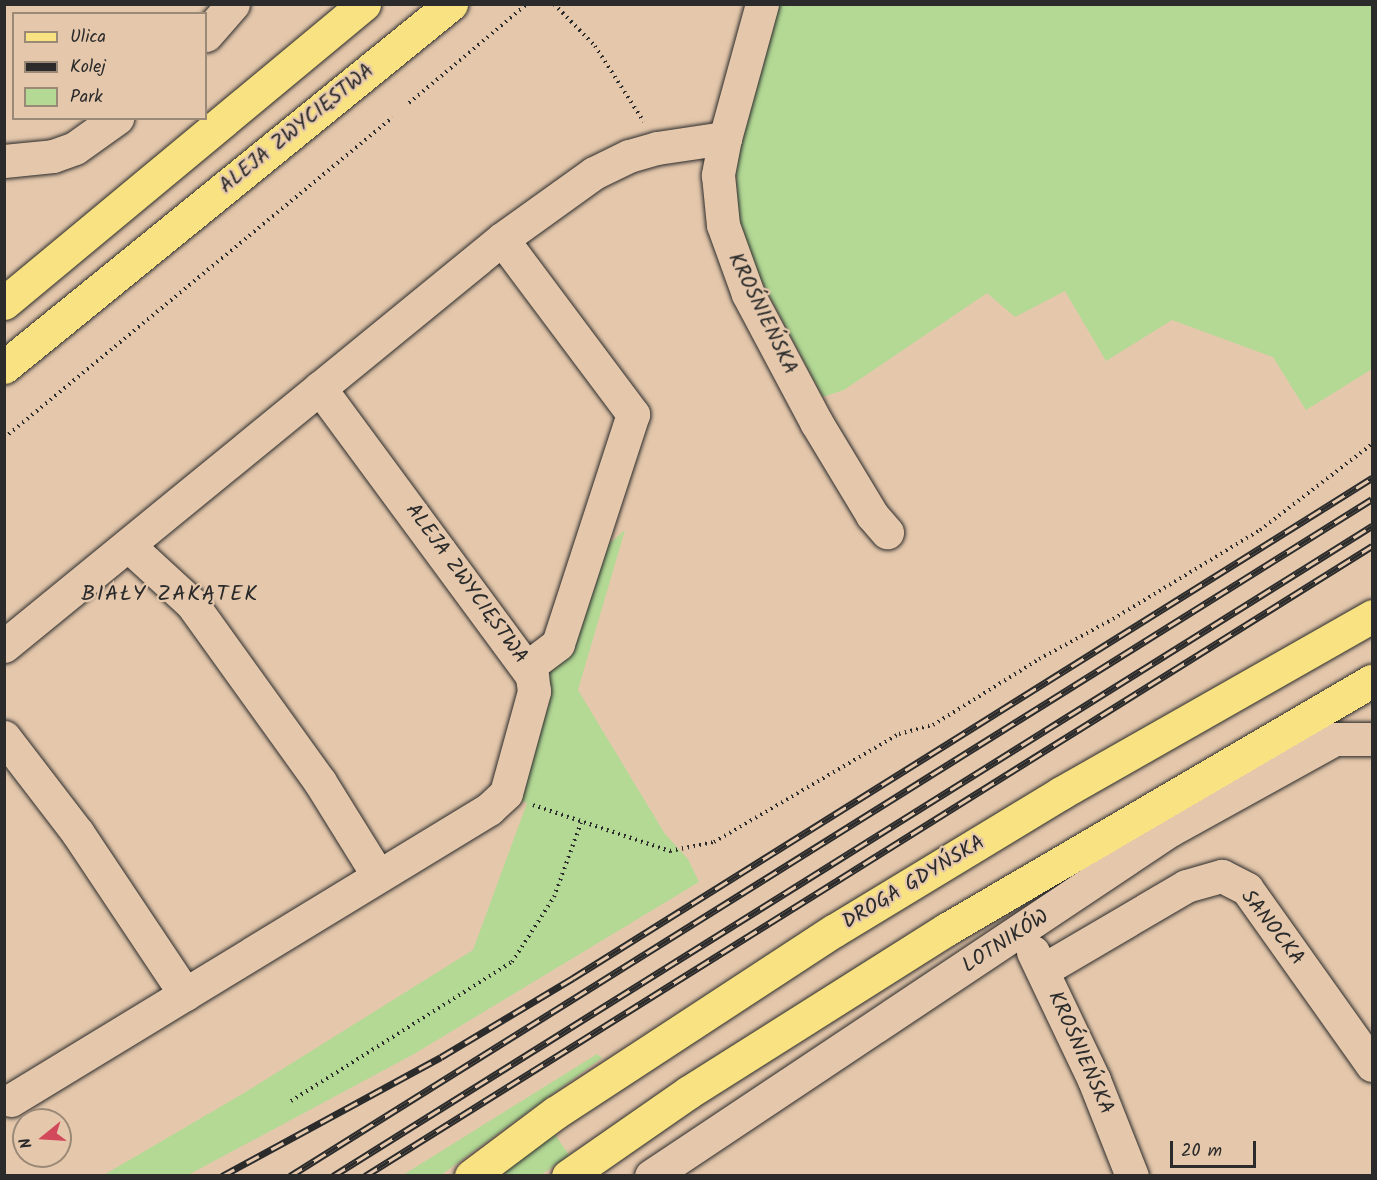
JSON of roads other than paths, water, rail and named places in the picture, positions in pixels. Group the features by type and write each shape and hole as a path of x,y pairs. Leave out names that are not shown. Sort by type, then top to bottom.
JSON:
{"main road":[{"path":"4,303 364,4"},
{"name":"ALEJA ZWYCIĘSTWA","path":"4,366 451,4"},
{"name":"DROGA GDYŃSKA","path":"471,1176 594,1087 835,930 1061,793 1372,616"},
{"path":"568,1176 689,1092 977,911 1372,681"}],"street":[{"path":"207,34 233,4"},
{"name":"KROŚNIEŃSKA","path":"762,4 724,138 718,175 723,225 748,294 816,422 872,515 887,532"},
{"path":"5,160 53,156 75,148 114,120"},
{"path":"4,646 502,239 594,173 629,156 657,148 724,138"},
{"path":"502,239 633,414 558,644 528,667"},
{"name":"ALEJA ZWYCIĘSTWA","path":"320,388 528,667 534,691 506,793 489,809 377,874"},
{"path":"11,1100 377,874 320,782 231,664 192,604 154,573 129,546"},
{"path":"4,737 77,832 185,994"},
{"name":"LOTNIKÓW","path":"651,1176 1022,932 1170,830 1335,739 1372,738"},
{"name":"SANOCKA","path":"1043,970 1186,886 1222,876 1247,889 1372,1065"},
{"name":"KROŚNIEŃSKA","path":"1022,932 1043,970 1094,1080 1131,1176"}],"railway":[{"path":"222,1176 441,1057 573,978 1372,478"},
{"path":"290,1176 1372,499"},
{"path":"333,1176 1372,526"},
{"path":"365,1176 1372,546"}],"district":[{"name":"BIAŁY ZAKĄTEK","path":"170,595"}]}
